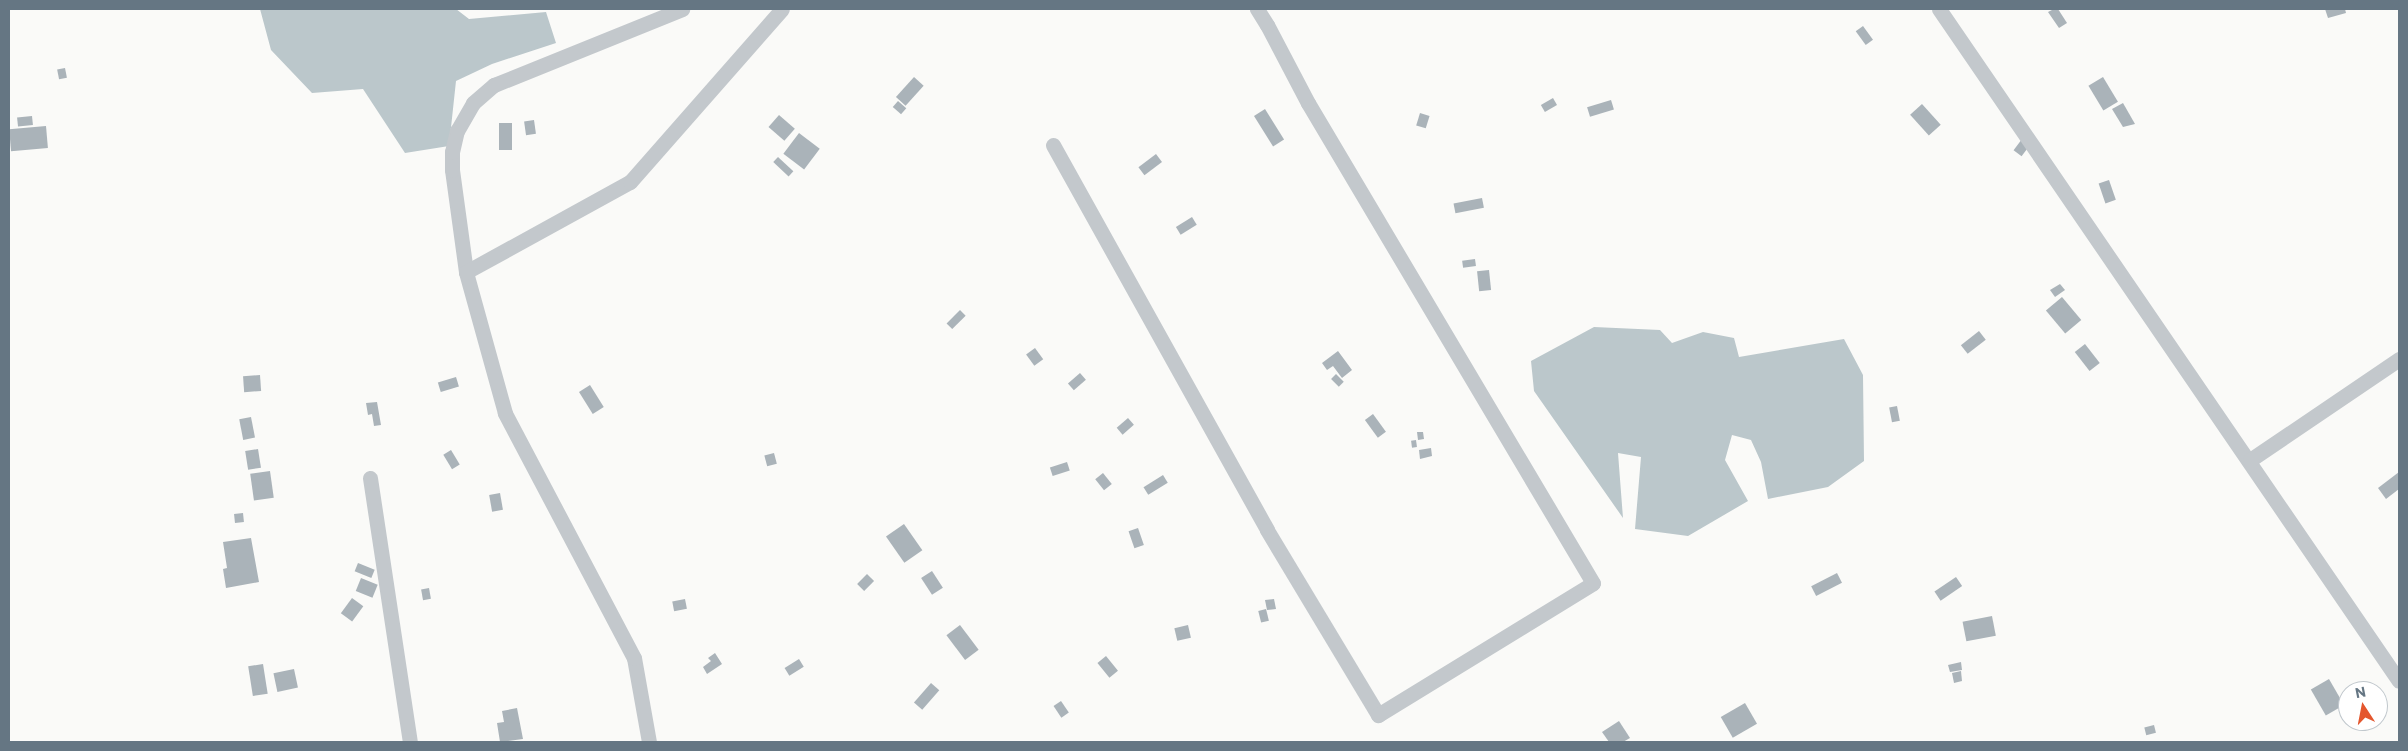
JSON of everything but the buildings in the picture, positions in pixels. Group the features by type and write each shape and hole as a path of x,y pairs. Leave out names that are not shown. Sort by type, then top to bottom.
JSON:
{"street":[{"path":"649,742 634,658 505,413 466,272 452,170 452,152 457,131 473,103 494,85 682,9"},
{"path":"466,272 630,182 782,9"},
{"path":"1053,145 1267,530 1378,715 1593,582 1308,103 1257,9"},
{"path":"1939,9 2250,460 2399,681"},
{"path":"2250,460 2399,359"},
{"path":"370,478 410,742"}],"shaded area":[{"path":"260,9 456,9 469,19 546,12 556,43 492,64 456,81 449,146 405,153 363,89 312,93 271,50"},
{"path":"1594,327 1660,330 1672,343 1703,332 1734,338 1739,357 1844,339 1863,375 1864,461 1828,487 1768,499 1761,462 1751,440 1732,435 1725,460 1748,501 1688,536 1635,529 1641,457 1618,453 1623,518 1534,391 1531,361"}]}
